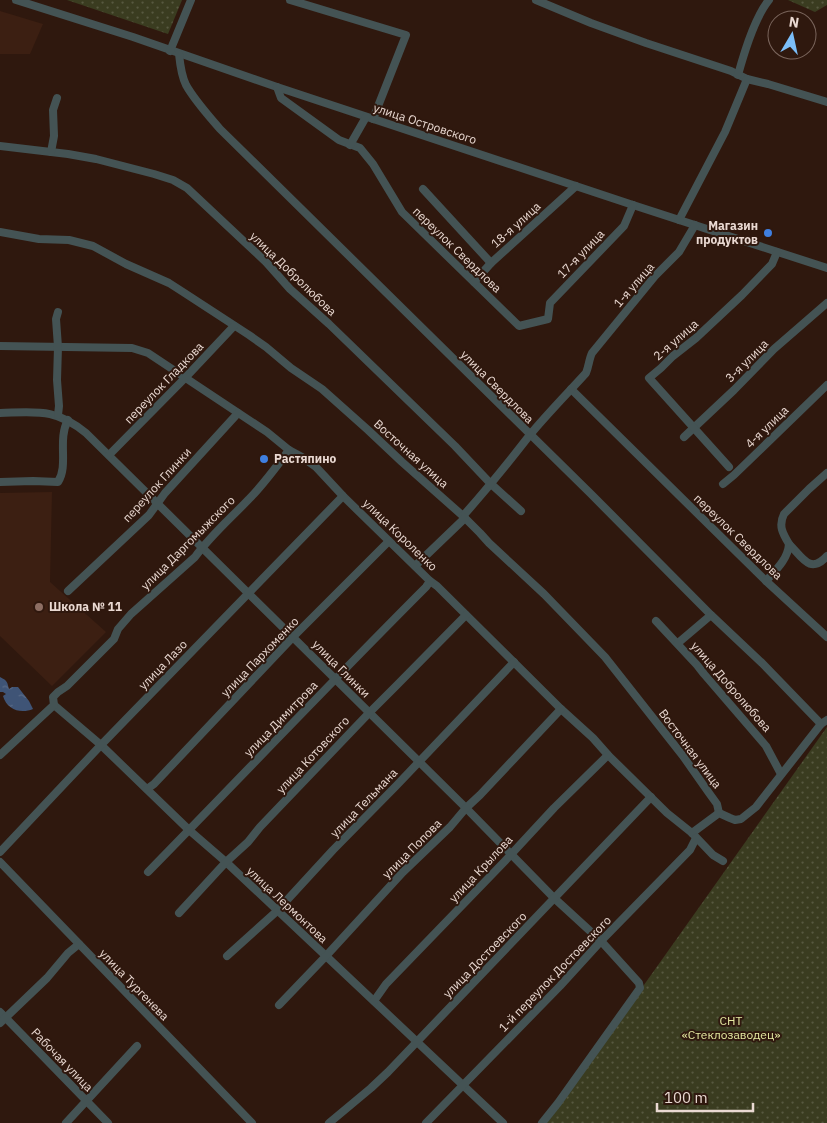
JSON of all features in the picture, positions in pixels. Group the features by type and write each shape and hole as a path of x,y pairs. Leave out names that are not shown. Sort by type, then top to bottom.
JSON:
{"street":[{"name":"улица Островского","path":"16,0 133,37 370,118 827,268"},
{"path":"170,51 191,0"},
{"path":"290,0 406,35 370,118 350,145"},
{"path":"536,0 591,23 731,71 747,79 827,102"},
{"path":"738,75 743,56 762,8 769,0"},
{"name":"улица Свердлова","path":"179,54 181,71 186,84 204,111 220,129 591,494 711,616 824,722"},
{"path":"680,220 725,132 747,79"},
{"name":"переулок Свердлова","path":"277,87 281,98 339,140 360,148 373,164 402,212 519,326 548,319"},
{"path":"51,152 54,136 53,110 57,98"},
{"name":"улица Добролюбова","path":"0,146 96,159 173,180 187,188 266,262 290,288 521,511"},
{"name":"18-я улица","path":"474,282 491,263 576,186"},
{"path":"423,189 491,263"},
{"name":"17-я улица","path":"548,319 550,303 624,226 633,205"},
{"name":"1-я улица","path":"415,566 464,517 530,435 586,373 588,360 592,353 655,276 679,252 695,225"},
{"name":"Восточная улица","path":"0,232 39,239 69,240 93,246 126,264 169,283 266,347 322,389 464,517 494,549 544,594 605,657 684,756 708,793 718,804 719,813"},
{"name":"2-я улица","path":"729,467 649,378 742,295 772,264 778,252"},
{"name":"3-я улица","path":"684,437 774,349 827,303"},
{"path":"58,312 56,319 58,415"},
{"name":"переулок Гладкова","path":"109,455 234,326"},
{"name":"улица Короленко","path":"0,346 132,348 148,353 267,432 289,450 316,467 430,581 494,640 667,813 723,861"},
{"name":"4-я улица","path":"723,484 827,385"},
{"name":"переулок Свердлова","path":"571,389 766,581 827,637"},
{"name":"улица Глинки","path":"0,413 34,412 58,415 86,433 466,808 554,898 602,941 639,983 640,988 542,1123"},
{"name":"переулок Глинки","path":"68,591 149,515 165,493 238,412"},
{"path":"0,482 58,482 62,473 63,429 68,420"},
{"name":"улица Даргомыжского","path":"0,755 54,705 53,697 67,686 114,639 118,629 131,614 195,557 202,547 249,499 289,450"},
{"path":"827,473 784,514 781,528 789,544 810,564 819,563 827,556"},
{"name":"улица Лазо","path":"0,852 101,745 343,496"},
{"name":"улица Пархоменко","path":"146,789 154,784 293,637 390,541"},
{"path":"766,581 784,560 789,550 789,544"},
{"name":"улица Димитрова","path":"148,872 430,581"},
{"name":"улица Котовского","path":"179,913 226,862 248,842 368,712 398,685 466,615"},
{"path":"678,643 711,616"},
{"name":"улица Добролюбова","path":"656,621 678,643 766,746 781,774"},
{"name":"улица Тельмана","path":"227,956 277,911 514,662"},
{"name":"улица Лермонтова","path":"54,705 101,745 189,830 226,862 504,1123"},
{"name":"улица Попова","path":"279,1005 403,872 450,826 561,709"},
{"path":"719,813 736,820 760,803 781,774 824,722"},
{"name":"улица Крылова","path":"374,1001 386,984 554,808 608,755"},
{"name":"улица Достоевского","path":"330,1123 371,1088 417,1042 651,797"},
{"name":"1-й переулок Достоевского","path":"426,1123 690,850 694,835 719,813"},
{"name":"улица Тургенева","path":"1,865 252,1123"},
{"path":"2,1017 47,978 68,953 79,944"},
{"name":"Рабочая улица","path":"2,1017 34,1045 108,1123"},
{"path":"66,1123 137,1046"}],"shaded area":[{"path":"0,11 43,24 30,54 0,54"},
{"name":"Школа № 11","path":"52,492 50,582 106,632 52,686 0,636 0,493"}],"green space":[{"path":"67,0 182,0 168,34"},
{"path":"788,0 827,0 827,5 817,11"},
{"name":"СНТ «Стеклозаводец»","path":"827,727 827,1123 546,1123"}],"water":[{"path":"0,677 7,682 9,689 18,687 33,709 19,711 11,708 3,696 6,694 0,692"}],"place":[{"name":"Магазин продуктов","path":"768,233"},
{"name":"Растяпино","path":"264,459"},
{"name":"Школа № 11","path":"39,607"}]}
